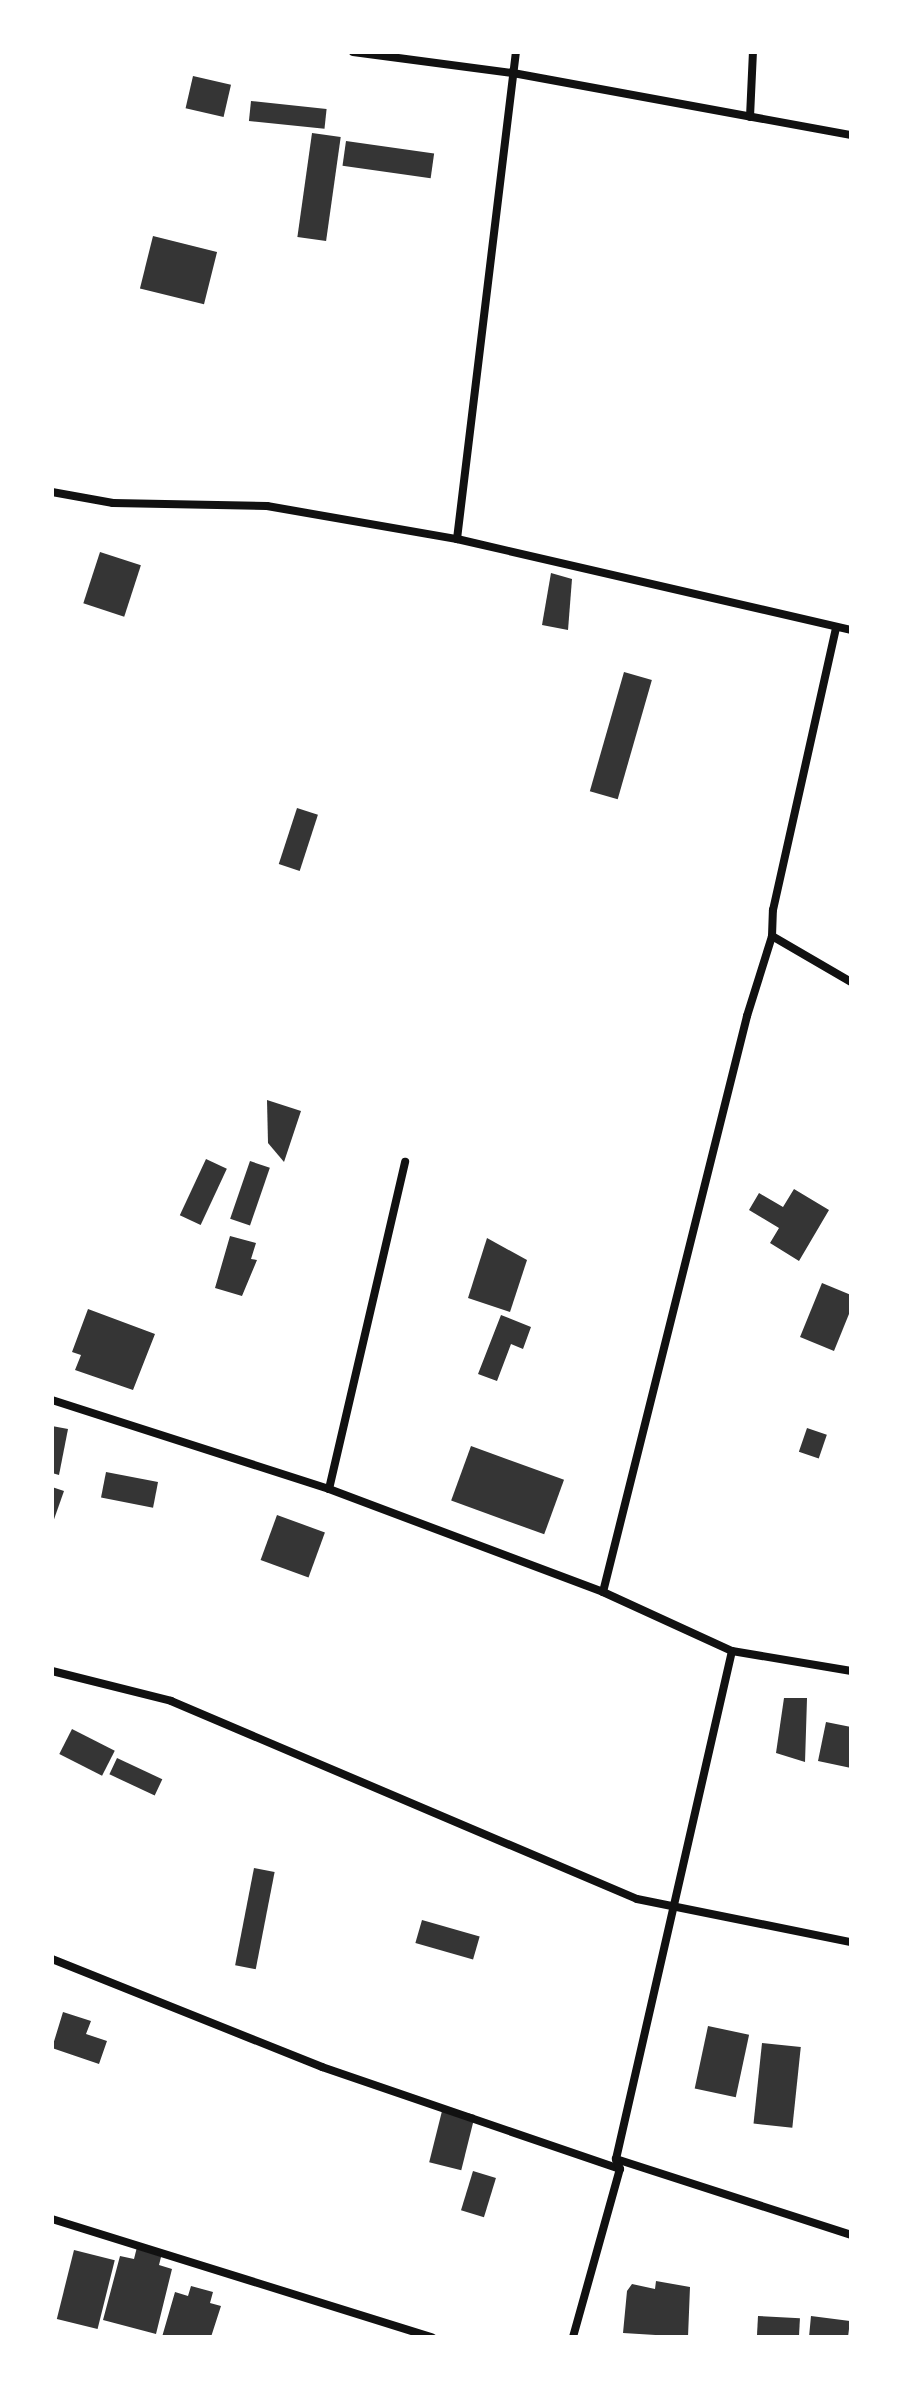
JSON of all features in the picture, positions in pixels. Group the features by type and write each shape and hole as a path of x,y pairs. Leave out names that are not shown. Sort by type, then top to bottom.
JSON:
{"street":[{"path":"353,52 513,73 851,135"},
{"path":"457,539 516,52"},
{"path":"750,117 753,52"},
{"path":"52,492 113,503 267,506 457,539 851,630"},
{"path":"603,1592 747,1016 772,936 773,910 836,627"},
{"path":"772,936 851,982"},
{"path":"329,1489 405,1162"},
{"path":"52,1400 329,1489 603,1592 732,1651 851,1671"},
{"path":"573,2337 620,2169 616,2159 732,1651"},
{"path":"52,1671 171,1701 637,1899 672,1903 851,1942"},
{"path":"52,1959 322,2067 620,2169"},
{"path":"616,2159 851,2235"},
{"path":"52,2219 432,2337"}],"building":[{"path":"193,76 231,85 224,117 186,108"},
{"path":"251,101 327,109 324,129 249,121"},
{"path":"312,133 341,137 326,241 297,237"},
{"path":"346,141 434,153 431,178 343,166"},
{"path":"153,236 217,252 204,304 140,288"},
{"path":"100,552 141,565 124,617 83,603"},
{"path":"551,573 572,579 568,630 542,625"},
{"path":"624,672 652,680 618,799 590,791"},
{"path":"297,808 318,815 300,871 279,864"},
{"path":"267,1100 301,1111 284,1162 268,1143"},
{"path":"206,1159 227,1169 201,1225 180,1215"},
{"path":"250,1161 270,1168 250,1226 230,1219"},
{"path":"794,1189 829,1210 799,1261 770,1243 779,1228 749,1210 759,1193 783,1207"},
{"path":"230,1236 256,1243 251,1259 257,1260 242,1296 215,1288"},
{"path":"487,1238 527,1260 510,1312 468,1298"},
{"path":"822,1283 851,1295 851,1309 834,1351 800,1337"},
{"path":"88,1309 155,1334 133,1390 75,1370 81,1355 72,1352"},
{"path":"501,1315 531,1327 523,1349 511,1344 497,1381 478,1374"},
{"path":"52,1426 68,1429 59,1475 52,1473"},
{"path":"807,1428 827,1435 819,1458 799,1452"},
{"path":"471,1446 564,1480 544,1534 451,1501"},
{"path":"106,1472 158,1482 153,1508 101,1498"},
{"path":"52,1487 64,1491 52,1525"},
{"path":"277,1515 325,1532 309,1578 261,1560"},
{"path":"784,1698 807,1698 805,1762 776,1753"},
{"path":"826,1722 851,1727 851,1768 818,1761"},
{"path":"72,1729 115,1751 102,1776 59,1754"},
{"path":"117,1758 162,1779 155,1795 109,1774"},
{"path":"254,1868 275,1872 256,1969 235,1965"},
{"path":"422,1920 480,1937 473,1960 415,1943"},
{"path":"63,2012 91,2021 86,2034 107,2041 99,2064 52,2048"},
{"path":"708,2026 749,2035 736,2097 695,2089"},
{"path":"762,2043 801,2047 792,2128 754,2124"},
{"path":"443,2107 475,2115 461,2170 429,2162"},
{"path":"473,2171 496,2178 484,2217 461,2210"},
{"path":"137,2247 162,2253 159,2265 172,2269 156,2334 103,2320 120,2256 134,2259"},
{"path":"74,2250 115,2260 98,2329 57,2319"},
{"path":"656,2281 690,2287 688,2337 623,2333 627,2291 632,2284 655,2289"},
{"path":"191,2286 213,2292 210,2303 221,2306 211,2337 162,2337 175,2292 188,2296"},
{"path":"758,2316 800,2318 799,2337 757,2337"},
{"path":"811,2316 850,2321 848,2337 809,2337"}]}
